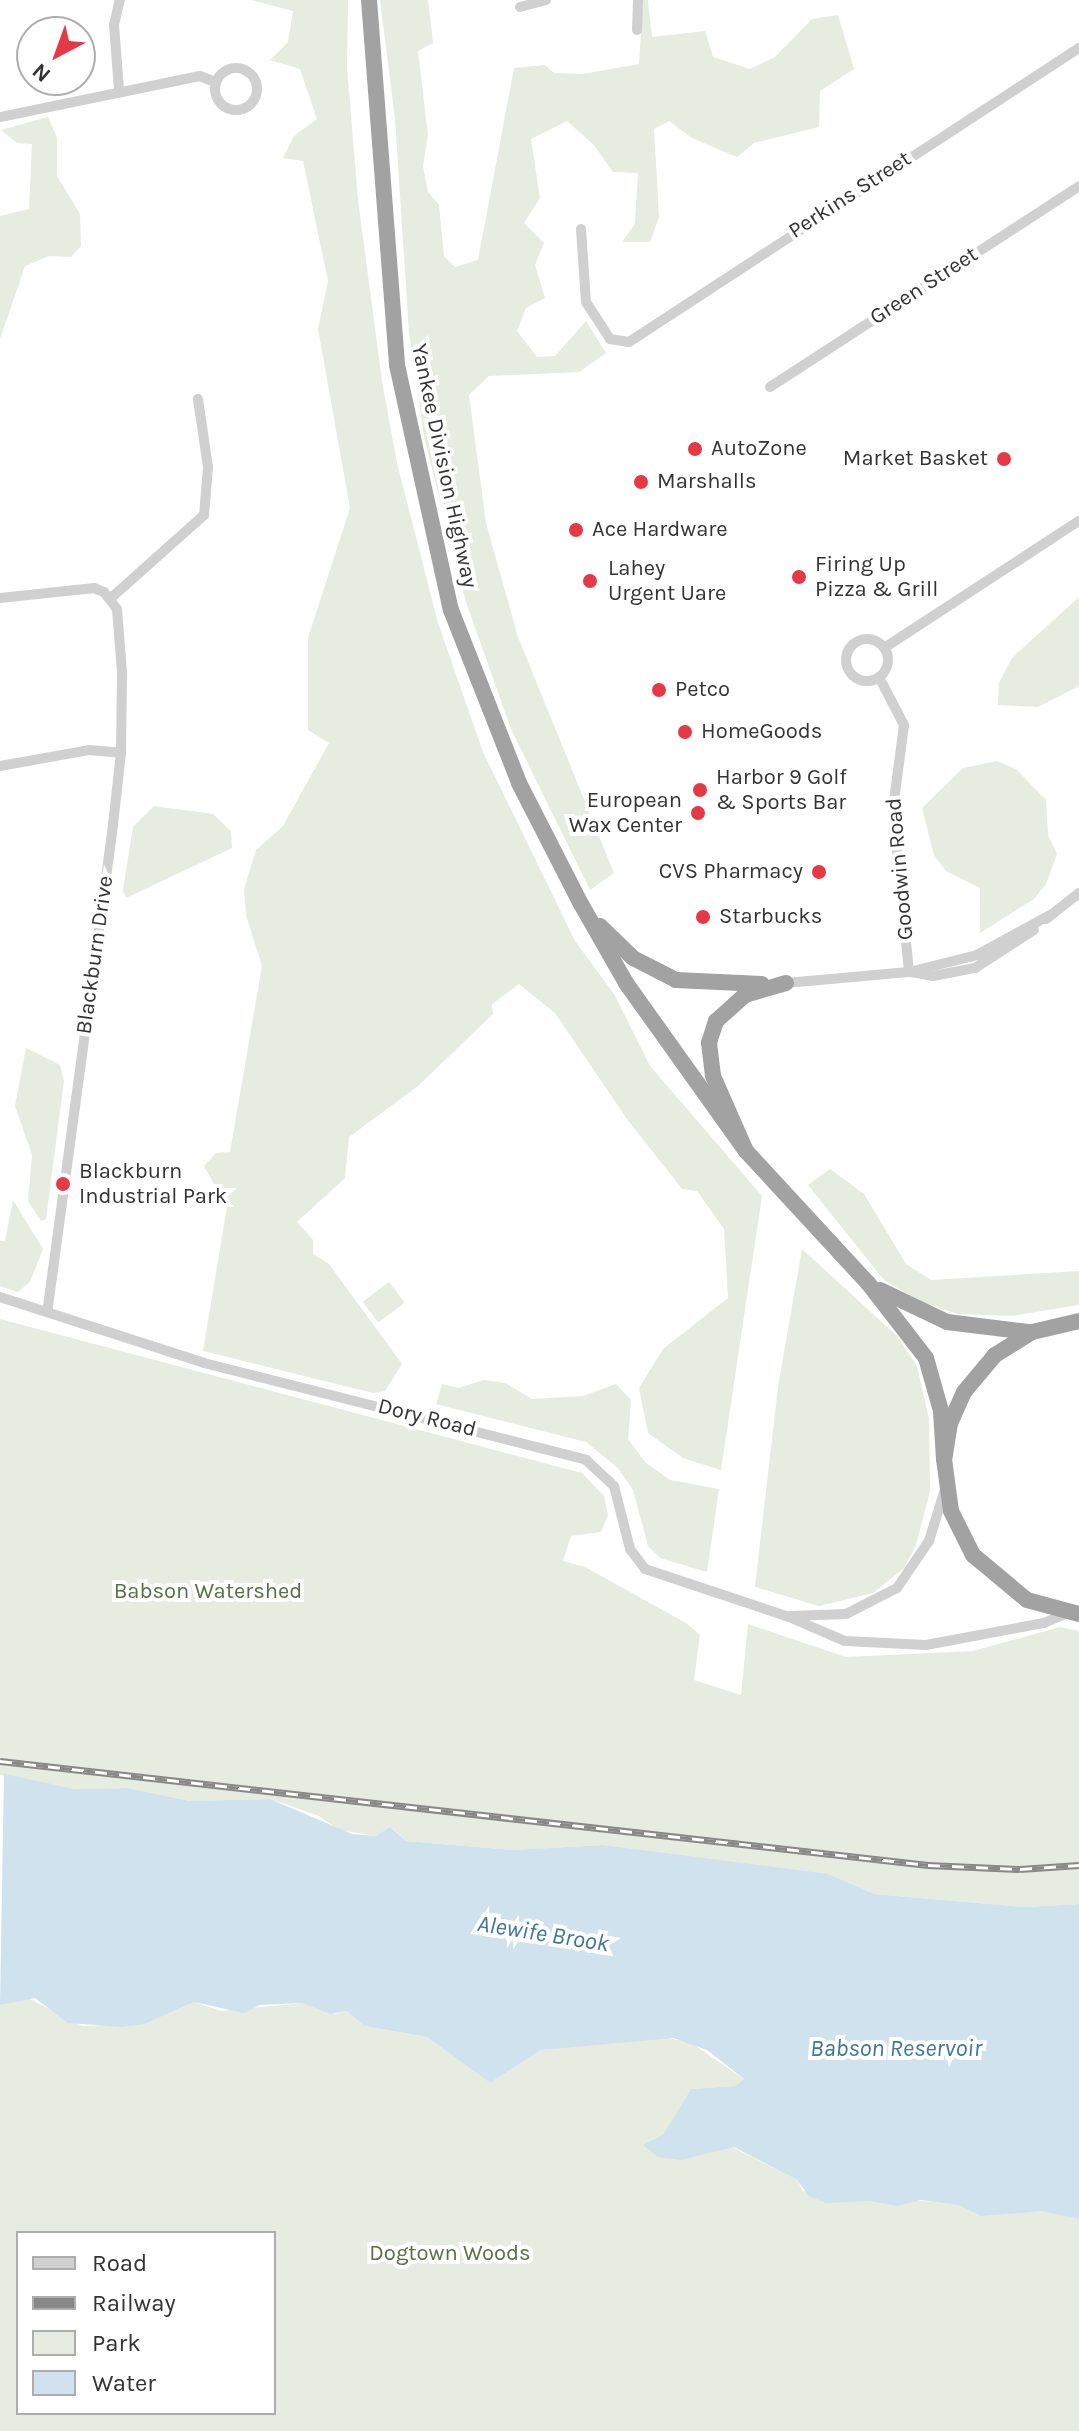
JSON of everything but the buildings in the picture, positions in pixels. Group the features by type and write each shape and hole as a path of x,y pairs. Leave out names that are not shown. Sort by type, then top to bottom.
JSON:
{"highway":[{"name":"Yankee Division Highway","path":"369,0 397,365 430,531 481,691 519,783 581,904 626,983 746,1151"},
{"path":"581,904 633,958 676,980 709,986 786,983"},
{"path":"786,983 759,989 728,1007 716,1021 709,1043 713,1076 746,1151 806,1222 868,1283 926,1358 941,1411 945,1488 962,1537 990,1574 1027,1600 1072,1614"},
{"path":"868,1283 947,1322 1032,1332"},
{"path":"944,1459 950,1423 964,1392 995,1355 1032,1332 1079,1321"}],"street":[{"path":"119,90 114,25 120,0"},
{"path":"520,7 546,0"},
{"path":"637,30 638,0"},
{"name":"Perkins Street","path":"581,229 586,302 605,334 622,344 1079,48"},
{"path":"0,117 119,90 200,76 215,82 223,106 240,110 254,98 256,85 248,72 229,70 215,82"},
{"name":"Green Street","path":"770,387 1079,186"},
{"path":"0,598 94,588 111,598 204,515 208,467 198,399"},
{"path":"884,648 1079,521"},
{"name":"Blackburn Drive","path":"47,1312 121,753 122,673 117,609 111,598"},
{"path":"872,640 884,648 888,660 879,677 866,681 853,676 845,657 858,641 872,640"},
{"name":"Goodwin Road","path":"879,677 904,725 893,809 909,972"},
{"path":"0,766 89,750 121,753"},
{"path":"786,983 909,972 933,976 975,968 1021,942 1079,893"},
{"name":"Dory Road","path":"0,1297 204,1363 586,1460 614,1486 630,1549 645,1569 789,1617 845,1641 903,1647 1044,1623 1072,1614"},
{"name":"Dory Road","path":"789,1617 846,1614 897,1588 929,1541 945,1488"}],"green space":[{"path":"251,0 348,0 347,67 358,200 382,381 397,463 438,623 483,752 575,941 614,994 650,1066 762,1196 721,1470 683,1458 648,1433 639,1388 663,1349 728,1298 724,1229 697,1191 682,1189 627,1119 555,1013 519,984 492,1004 493,1014 418,1086 349,1137 345,1178 297,1222 313,1240 313,1254 329,1264 402,1364 385,1391 373,1393 203,1351 227,1207 204,1166 216,1153 230,1152 262,966 246,915 244,889 256,850 283,826 329,743 308,730 308,638 350,508 318,329 328,281 303,161 283,158 294,136 317,119 300,69 270,60 288,42 293,11"},
{"path":"380,0 428,0 433,43 418,51 428,135 423,166 428,192 439,205 444,256 455,267 478,260 514,68 545,65 554,73 583,74 639,64 643,0 648,0 652,37 705,31 713,57 750,69 775,57 812,19 838,15 854,69 820,91 819,127 754,143 737,157 692,138 669,121 654,129 659,217 650,242 622,242 635,224 638,173 613,172 594,145 567,121 531,139 540,198 524,223 544,243 535,265 545,298 526,308 517,331 537,357 555,356 586,321 606,353 579,372 489,376 469,395 486,523 518,637 614,873 590,890 511,729 466,602 424,437 409,333 395,118"},
{"path":"48,117 57,138 57,176 80,214 81,246 71,257 49,256 25,266 0,339 0,216 29,209 32,144 17,143 1,130"},
{"path":"1079,597 1079,686 1038,707 998,705 999,683 1012,658"},
{"path":"997,761 1016,769 1046,800 1048,835 1057,854 1046,884 1034,899 980,933 980,888 946,871 934,855 922,808 963,768"},
{"path":"154,806 213,814 231,831 232,848 126,898 123,890 133,827"},
{"path":"26,1048 60,1065 64,1081 46,1219 41,1221 28,1201 32,1155 15,1106"},
{"path":"830,1169 864,1194 906,1264 931,1280 1079,1271 1079,1305 1012,1316 958,1314 921,1302 884,1280 808,1185"},
{"path":"13,1200 43,1249 30,1282 18,1292 0,1286 0,1241 5,1241"},
{"path":"802,1249 897,1336 917,1366 929,1419 930,1491 916,1545 904,1568 873,1593 819,1606 755,1587 778,1387"},
{"path":"389,1282 405,1303 378,1323 363,1302"},
{"name":"Babson Watershed","path":"0,1319 582,1473 604,1496 608,1515 601,1532 571,1536 563,1561 585,1567 686,1623 700,1635 694,1680 741,1695 748,1624 846,1657 973,1651 1060,1627 1079,1631 1079,1904 1025,1907 874,1894 835,1878 603,1845 513,1850 406,1841 393,1829 375,1836 339,1830 319,1816 270,1799 190,1801 128,1788 76,1789 0,1775"},
{"path":"484,1380 505,1383 532,1399 583,1396 616,1384 631,1400 628,1439 645,1462 670,1480 719,1489 707,1572 660,1558 648,1546 633,1490 618,1468 586,1442 436,1404 442,1384 459,1388"},
{"name":"Dogtown Woods","path":"28,1998 82,2026 145,2024 194,2002 221,2011 303,2003 335,2014 347,2011 364,2026 427,2037 490,2083 541,2050 660,2036 691,2043 744,2079 735,2086 691,2089 664,2135 650,2143 724,2143 797,2180 803,2191 958,2204 990,2215 1040,2207 1079,2216 1079,2431 0,2431 0,2005"}],"water":[{"name":"Babson Reservoir","path":"4,1774 75,1789 128,1788 190,1801 270,1799 352,1834 376,1836 390,1827 406,1841 513,1850 603,1845 828,1874 874,1894 1025,1907 1079,1904 1079,2219 1042,2211 981,2216 959,2205 920,2200 898,2206 869,2201 826,2203 809,2196 797,2180 734,2147 681,2160 658,2157 643,2145 663,2135 691,2089 735,2086 744,2079 707,2050 673,2038 541,2050 490,2083 427,2037 364,2026 347,2011 330,2014 303,2003 260,2005 244,2013 194,2002 145,2024 121,2027 68,2023 35,1998 0,2005"}],"railway":[{"path":"0,1761 928,1865 1020,1869 1079,1865"}],"place":[{"name":"AutoZone","path":"695,449"},
{"name":"Market Basket","path":"1004,459"},
{"name":"Marshalls","path":"641,482"},
{"name":"Ace Hardware","path":"576,530"},
{"name":"Firing Up Pizza & Grill","path":"799,577"},
{"name":"Lahey Urgent Uare","path":"590,581"},
{"name":"Petco","path":"659,690"},
{"name":"HomeGoods","path":"685,732"},
{"name":"Harbor 9 Golf & Sports Bar","path":"700,790"},
{"name":"European Wax Center","path":"698,813"},
{"name":"CVS Pharmacy","path":"819,872"},
{"name":"Starbucks","path":"703,917"},
{"name":"Blackburn Industrial Park","path":"63,1184"}],"water label":[{"name":"Alewife Brook","path":"543,1934"}]}
